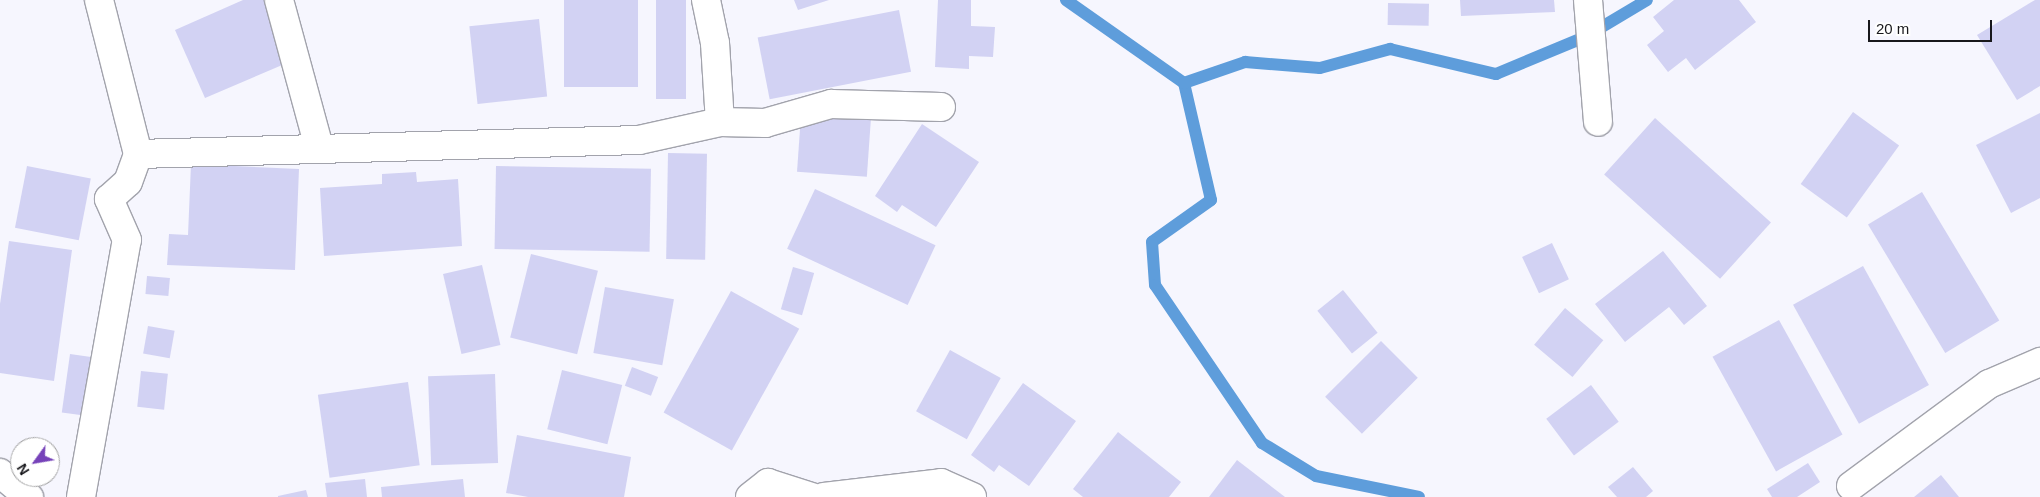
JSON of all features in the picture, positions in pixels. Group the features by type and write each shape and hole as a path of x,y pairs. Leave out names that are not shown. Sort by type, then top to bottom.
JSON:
{"street":[{"path":"81,497 127,240 109,199 128,182 138,154 99,0"},
{"path":"279,0 319,147"},
{"path":"706,0 714,43 720,122"},
{"path":"1588,0 1592,22 1598,122"},
{"path":"138,154 319,147 639,140 720,122 765,123 831,104 941,108"},
{"path":"1851,486 1989,384 2040,362"},
{"path":"0,473 29,497"},
{"path":"750,497 768,483 812,497"},
{"path":"824,497 941,483 972,497"}],"building":[{"path":"243,0 267,0 294,60 205,98 175,30"},
{"path":"564,0 638,0 638,87 564,87"},
{"path":"656,0 686,0 686,99 656,99"},
{"path":"794,0 829,0 798,10"},
{"path":"938,0 971,0 971,26 995,27 993,57 969,56 969,69 935,67"},
{"path":"1460,0 1554,0 1555,12 1461,16"},
{"path":"1674,0 1739,0 1756,22 1695,70 1686,58 1668,72 1647,45 1664,31 1653,17"},
{"path":"2035,0 2040,0 2040,86 2017,100 1977,35"},
{"path":"1388,3 1429,4 1429,26 1388,25"},
{"path":"899,10 911,72 770,99 758,37"},
{"path":"539,19 547,97 478,104 469,26"},
{"path":"1853,112 1899,146 1847,218 1801,184"},
{"path":"2040,113 2040,198 2011,213 1976,145"},
{"path":"801,115 871,120 867,177 797,172"},
{"path":"1655,118 1771,222 1720,279 1604,174"},
{"path":"922,124 979,162 936,227 902,205 897,212 875,196"},
{"path":"668,153 707,154 705,260 666,259"},
{"path":"191,164 299,169 295,270 167,265 169,234 188,235"},
{"path":"27,166 91,178 79,240 15,228"},
{"path":"496,166 651,169 650,252 495,249"},
{"path":"416,172 417,182 458,179 462,246 324,256 320,188 382,184 382,174"},
{"path":"815,189 936,245 908,305 787,249"},
{"path":"1922,192 1999,321 1945,353 1868,224"},
{"path":"9,241 72,250 54,381 0,373 0,304"},
{"path":"1552,243 1569,279 1539,293 1522,257"},
{"path":"1663,251 1707,306 1684,325 1669,307 1625,342 1595,304"},
{"path":"531,254 598,271 577,354 510,337"},
{"path":"482,265 500,345 461,354 443,274"},
{"path":"1863,266 1929,385 1859,424 1793,305"},
{"path":"793,267 814,273 802,315 781,309"},
{"path":"147,276 170,278 168,296 145,294"},
{"path":"605,287 674,299 662,365 593,353"},
{"path":"1343,290 1378,333 1352,354 1317,311"},
{"path":"731,291 799,329 732,450 664,413"},
{"path":"1565,308 1603,340 1572,377 1534,345"},
{"path":"1779,320 1843,435 1776,471 1713,357"},
{"path":"148,326 175,331 170,358 143,354"},
{"path":"1381,341 1418,378 1362,434 1325,397"},
{"path":"950,350 1001,378 967,439 916,411"},
{"path":"70,354 100,358 91,417 62,412"},
{"path":"632,367 658,377 651,396 625,386"},
{"path":"562,370 622,385 607,444 547,429"},
{"path":"141,371 168,374 164,410 137,407"},
{"path":"495,374 498,463 431,465 428,376"},
{"path":"408,382 420,465 330,478 318,395"},
{"path":"1023,383 1076,421 1029,486 999,465 994,472 971,455"},
{"path":"1591,385 1619,422 1574,455 1546,419"},
{"path":"1118,432 1181,482 1169,497 1083,497 1073,489"},
{"path":"517,435 631,457 624,497 528,497 506,493"},
{"path":"1237,460 1285,497 1209,497"},
{"path":"1808,463 1820,482 1797,497 1772,497 1767,489"},
{"path":"1633,467 1653,491 1646,497 1617,497 1608,487"},
{"path":"1941,475 1959,497 1914,497"},
{"path":"365,479 367,497 327,497 325,483"},
{"path":"463,479 465,497 382,497 381,487"},
{"path":"306,490 308,497 278,497 278,496"}],"waterway":[{"path":"1066,0 1184,83 1211,200 1152,242 1155,285 1262,443 1316,476 1419,497"},
{"path":"1184,83 1245,62 1320,68 1390,49 1496,74 1585,37 1647,0"}]}
